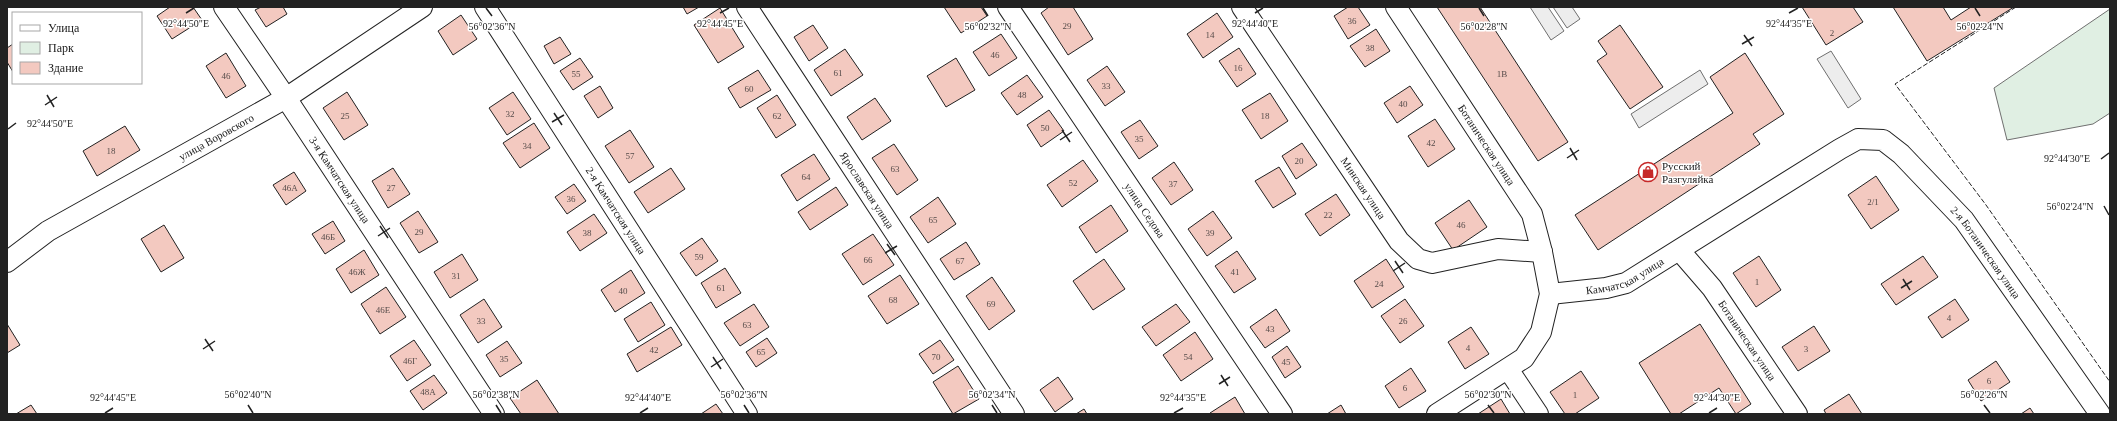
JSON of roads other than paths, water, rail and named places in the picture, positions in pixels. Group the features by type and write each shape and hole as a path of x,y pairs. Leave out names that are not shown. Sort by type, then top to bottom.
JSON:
{"street":[{"name":"3-я Камчатская улица","path":"224,7 286,98 494,414"},
{"name":"улица Воровского","path":"9,258 48,231 286,98 422,7"},
{"name":"2-я Камчатская улица","path":"485,7 747,414"},
{"name":"Ярославская улица","path":"747,7 1014,414"},
{"name":"улица Седова","path":"1008,7 1282,414"},
{"name":"Минская улица","path":"1242,7 1399,241 1418,259 1432,263 1445,262 1498,249 1542,252"},
{"name":"Ботаническая улица","path":"1396,7 1532,214 1542,252 1550,294"},
{"name":"2-я Ботаническая улица","path":"1840,149 1858,139 1883,140 1901,154 1964,220 2100,414"},
{"name":"Камчатская улица","path":"1550,294 1606,288 1626,283 1680,251 1840,149"},
{"name":"Ботаническая улица","path":"1680,251 1712,288 1796,414"},
{"path":"1438,414 1524,358 1541,332 1550,294"},
{"path":"1508,369 1538,414"}],"place":[{"name":"Русский Разгуляйка","path":"1648,172"}]}
